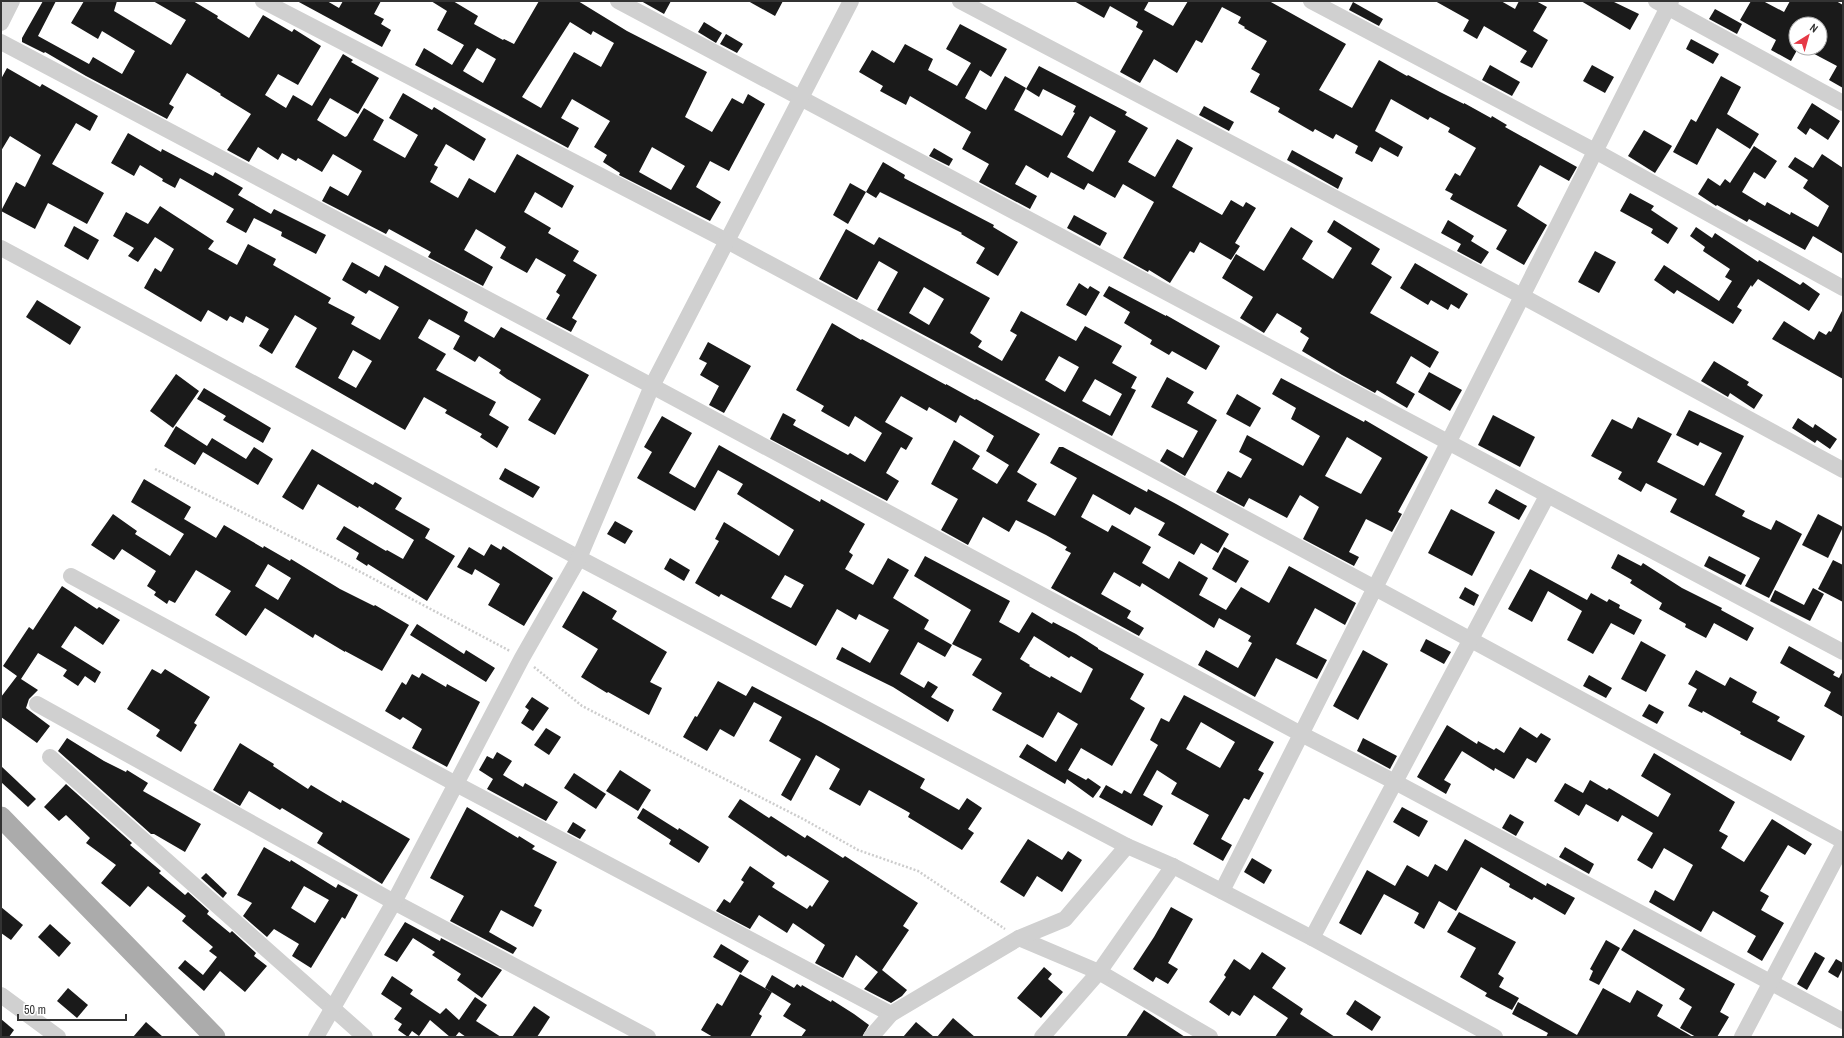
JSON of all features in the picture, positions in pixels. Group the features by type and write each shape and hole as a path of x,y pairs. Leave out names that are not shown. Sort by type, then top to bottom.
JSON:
{"main road":[{"path":"1,816 215,1037"}],"street":[{"path":"1,23 12,1"},
{"path":"263,1 727,241 1375,588 1843,841"},
{"path":"618,1 1843,652"},
{"path":"316,1037 394,902 522,658 579,558 652,386 851,1"},
{"path":"960,1 1522,296 1843,470"},
{"path":"1311,1 1595,151 1843,288"},
{"path":"1222,891 1595,151 1665,3 1843,102"},
{"path":"1,42 652,386 1301,734 1395,782 1843,1021"},
{"path":"1,248 579,558 1127,846 1173,866 1312,938 1495,1037"},
{"path":"1312,938 1547,496"},
{"path":"71,576 456,784 891,1014"},
{"path":"37,704 394,902 648,1037"},
{"path":"50,757 365,1037"},
{"path":"1742,1037 1843,845"},
{"path":"871,1037 891,1014 1018,938 1065,920 1127,846"},
{"path":"1045,1036 1099,972 1173,866"},
{"path":"1018,938 1099,972 1210,1037"},
{"path":"1,995 58,1037"}],"path":[{"path":"155,470 336,559 522,658 582,706 805,820 858,850 918,871 1018,938"}],"building":[{"path":"43,1 56,1 38,36 89,64 93,57 122,74 135,51 102,31 98,39 71,23 84,1 117,1 114,11 171,45 186,20 153,1 193,1 218,16 217,18 249,38 263,15 292,32 294,29 321,46 298,85 278,74 265,95 286,108 293,95 312,106 343,54 353,60 351,62 379,78 358,114 330,98 317,120 345,137 364,108 384,120 373,140 405,158 418,135 389,118 403,93 432,110 434,107 486,139 474,161 446,144 434,165 438,167 430,182 458,198 469,178 495,193 517,154 574,186 562,208 535,192 524,212 551,228 548,233 579,251 573,261 597,275 572,318 577,321 571,332 546,319 560,295 556,292 566,275 536,258 527,273 500,258 506,247 476,229 464,250 493,267 483,286 428,257 431,252 389,229 386,234 322,201 330,186 348,196 362,171 333,154 322,172 298,158 296,161 282,153 278,160 258,147 249,162 227,150 251,114 187,73 169,104 174,107 167,119 86,76 45,52 44,53 22,42 22,38"},
{"path":"297,1 327,1 339,8 343,1 381,1 374,14 384,19 381,24 391,30 382,47"},
{"path":"431,1 453,1 478,16 474,24 503,40 504,39 514,44 539,1 578,1 627,31 707,72 685,117 712,132 732,98 743,104 748,94 765,104 729,171 710,161 696,187 721,202 710,221 619,175 620,173 603,162 607,155 594,147 610,121 572,99 561,118 579,128 568,148 415,65 424,48 452,65 464,45 437,30 447,11","holes":["570,22 591,35 593,31 614,43 601,67 574,52 541,108 522,97","477,48 496,59 483,83 463,71","652,147 685,166 671,190 639,172"]},
{"path":"641,1 671,1 664,14"},
{"path":"748,1 783,1 775,16"},
{"path":"1074,1 1149,1 1144,10 1173,26 1188,1 1269,1 1346,44 1319,90 1352,108 1379,60 1407,76 1408,75 1464,103 1491,118 1492,116 1507,125 1505,127 1577,167 1569,181 1540,165 1517,206 1547,225 1524,265 1496,249 1507,230 1450,199 1453,194 1445,190 1455,173 1460,176 1476,148 1448,132 1450,128 1430,117 1428,120 1391,99 1375,131 1403,147 1398,157 1380,147 1372,162 1355,153 1358,146 1336,134 1333,139 1315,129 1313,132 1278,112 1280,108 1250,92 1260,74 1251,69 1267,41 1238,23 1241,17 1222,7 1202,43 1196,40 1177,73 1154,59 1140,83 1120,72 1143,31 1136,27 1138,22 1110,6 1104,18"},
{"path":"1435,1 1501,1 1515,9 1519,1 1536,1 1547,7 1533,31 1548,40 1532,68 1520,62 1527,51 1484,26 1477,39 1463,31 1469,20"},
{"path":"1581,1 1612,1 1639,14 1630,30"},
{"path":"1751,1 1763,1 1784,12 1790,1 1836,1 1843,5 1843,88 1829,80 1837,66 1818,56 1828,56 1828,16 1788,16 1788,56 1794,56 1791,61 1771,50 1776,40 1740,20"},
{"path":"1353,2 1383,19 1379,26 1349,10"},
{"path":"1715,9 1742,24 1737,34 1709,19"},
{"path":"704,22 722,33 716,43 698,32"},
{"path":"960,24 1007,49 991,77 980,70 965,98 986,110 1005,76 1026,88 1014,110 1062,136 1075,113 1073,112 1076,106 1043,89 1039,97 1026,89 1039,66 1127,112 1125,115 1148,128 1128,162 1155,177 1177,139 1193,148 1172,187 1222,215 1231,200 1243,207 1246,202 1256,208 1235,243 1240,246 1231,260 1200,242 1194,253 1190,251 1170,283 1149,270 1148,272 1123,258 1154,202 1123,184 1115,198 1088,183 1084,190 1051,172 1048,178 1026,165 1015,184 1037,196 1030,209 979,182 989,164 962,149 971,132 910,96 906,105 880,91 883,86 859,72 872,50 894,63 905,44 933,59 928,70 957,86 971,63 946,49","holes":["1090,116 1116,131 1093,172 1067,157"]},
{"path":"726,34 743,44 737,53 720,44"},
{"path":"1691,39 1719,54 1713,64 1686,49"},
{"path":"1490,65 1520,82 1512,96 1482,80"},
{"path":"1592,65 1614,77 1605,93 1583,81"},
{"path":"7,68 40,87 42,84 98,116 90,131 76,123 52,164 104,193 87,224 48,203 35,229 1,211 16,182 25,187 41,155 10,136 1,151 1,79"},
{"path":"1721,76 1741,87 1727,114 1759,134 1750,149 1717,128 1697,165 1673,152 1691,119 1696,122"},
{"path":"1812,103 1840,121 1828,140 1810,128 1806,135 1797,128"},
{"path":"1204,106 1234,122 1229,131 1199,115"},
{"path":"1644,130 1672,146 1655,173 1628,156"},
{"path":"128,133 161,152 162,149 213,176 215,172 243,188 238,195 271,214 274,209 326,235 316,254 281,236 282,232 254,218 246,233 226,222 234,209 180,178 175,188 162,181 163,179 140,165 134,176 111,163"},
{"path":"1754,146 1777,161 1765,179 1754,172 1742,192 1765,206 1767,202 1790,215 1791,212 1818,227 1829,206 1803,188 1808,180 1788,167 1795,157 1813,168 1822,154 1843,168 1843,254 1813,236 1805,250 1749,219 1747,222 1717,205 1716,206 1698,194 1708,178 1720,186 1725,179 1730,183"},
{"path":"934,148 953,159 949,166 929,156"},
{"path":"1292,150 1343,178 1338,189 1287,160"},
{"path":"883,162 905,175 904,178 994,225 993,227 1018,242 998,276 976,263 985,248 961,234 962,233 880,192 876,198 866,192"},
{"path":"850,183 866,192 848,224 833,215"},
{"path":"1630,193 1654,206 1651,210 1678,228 1668,244 1651,233 1653,229 1620,211"},
{"path":"160,206 214,241 208,249 237,265 248,244 276,259 273,265 331,298 328,303 355,317 351,324 380,340 399,307 369,290 366,294 342,280 352,262 379,277 385,265 468,312 464,321 494,338 501,327 589,375 555,435 528,420 541,399 507,379 499,373 501,370 479,356 475,362 453,349 460,336 429,319 418,338 446,354 436,370 496,402 489,415 509,427 497,448 480,437 482,434 445,413 447,410 424,397 405,430 295,367 317,328 295,315 272,354 259,346 269,329 246,316 243,323 230,316 227,321 208,310 201,322 144,288 155,268 161,272 174,249 155,237 138,262 128,256 134,248 113,236 126,212 148,224","holes":["353,350 372,361 356,388 338,378"]},
{"path":"1074,215 1107,233 1100,246 1067,228"},
{"path":"1334,220 1380,249 1371,264 1392,277 1370,313 1439,352 1430,368 1411,356 1396,383 1415,394 1407,408 1377,390 1375,393 1302,351 1309,338 1300,332 1302,328 1277,313 1264,333 1240,318 1253,297 1222,278 1236,254 1264,271 1291,227 1313,241 1302,259 1333,279 1352,248 1327,232"},
{"path":"1448,220 1474,236 1471,241 1489,252 1481,264 1457,251 1461,244 1441,233"},
{"path":"74,226 99,240 88,260 64,246"},
{"path":"1696,227 1712,238 1715,233 1758,262 1759,260 1800,285 1803,282 1820,294 1809,311 1758,279 1752,287 1751,285 1737,307 1742,310 1733,324 1677,290 1674,294 1654,280 1664,265 1719,301 1732,281 1725,277 1730,269 1703,251 1705,247 1690,236"},
{"path":"846,229 874,245 879,237 990,298 970,333 982,341 978,347 1002,361 1017,335 1010,331 1021,311 1076,341 1085,326 1122,346 1112,363 1137,377 1131,388 1136,390 1112,436 877,310 898,272 879,261 857,300 819,279","holes":["924,287 944,299 929,325 909,313","1059,356 1079,367 1065,392 1045,380","1095,379 1122,394 1110,416 1082,401"]},
{"path":"1595,251 1616,262 1599,293 1578,282"},
{"path":"1415,263 1468,294 1459,309 1451,304 1448,310 1431,300 1428,305 1400,288"},
{"path":"1079,283 1088,289 1090,286 1100,292 1086,316 1066,305"},
{"path":"1109,286 1166,315 1220,346 1206,370 1172,351 1169,355 1150,344 1152,340 1124,323 1130,312 1103,296"},
{"path":"37,300 81,327 70,345 26,317"},
{"path":"1843,309 1843,379 1772,339 1784,321 1814,340 1819,331 1826,335 1829,331 1831,332"},
{"path":"832,323 861,340 862,339 1040,434 1017,472 1037,484 1027,501 1055,516 1077,478 1050,463 1059,447 1063,447 1147,492 1148,489 1229,534 1218,553 1201,543 1194,555 1158,535 1165,523 1135,507 1130,515 1093,494 1081,517 1108,532 1112,525 1151,547 1142,563 1169,579 1179,561 1208,578 1199,595 1226,610 1241,587 1269,603 1289,566 1356,603 1345,625 1315,608 1296,644 1327,660 1317,679 1276,658 1255,697 1198,665 1206,650 1238,668 1252,643 1248,641 1251,636 1219,618 1214,628 1142,583 1140,587 1114,572 1101,594 1131,611 1127,618 1144,628 1139,636 1051,588 1071,553 1065,550 1067,547 1046,535 1016,520 1009,532 983,517 968,545 941,530 958,499 931,484 954,440 980,456 972,469 997,484 1009,465 986,451 994,436 960,415 956,423 929,407 927,411 901,396 885,422 913,438 906,450 901,447 886,473 899,481 887,501 770,439 783,413 796,420 793,425 848,455 850,453 865,462 882,433 855,416 849,427 821,411 824,406 796,390"},
{"path":"708,342 751,366 724,413 709,405 719,386 700,375 707,363 699,359"},
{"path":"1714,361 1749,382 1747,385 1763,395 1754,409 1730,393 1728,397 1701,381"},
{"path":"1429,372 1462,390 1450,411 1418,392"},
{"path":"176,374 199,391 173,428 150,411"},
{"path":"1167,377 1194,392 1187,403 1217,420 1185,476 1160,461 1167,449 1183,458 1198,431 1151,407"},
{"path":"1281,378 1364,422 1365,420 1428,457 1398,512 1402,514 1392,532 1366,519 1349,552 1359,557 1354,566 1303,539 1319,507 1300,495 1287,518 1249,498 1244,507 1216,492 1228,471 1241,478 1252,459 1239,452 1247,435 1303,466 1320,436 1291,419 1296,408 1272,394","holes":["1347,437 1382,458 1361,494 1325,476"]},
{"path":"204,388 271,428 263,443 223,420 226,416 197,399"},
{"path":"1237,394 1261,408 1250,427 1226,414"},
{"path":"1689,410 1744,436 1715,495 1745,511 1742,516 1771,530 1776,520 1802,534 1769,598 1745,586 1760,558 1670,512 1677,499 1646,483 1641,492 1618,479 1622,472 1591,456 1612,419 1632,429 1638,417 1672,434 1657,462 1704,486 1722,453 1700,442 1698,446 1676,435"},
{"path":"1493,415 1535,437 1520,467 1478,445"},
{"path":"662,416 692,433 669,473 695,488 719,445 820,502 821,499 865,524 849,552 853,555 845,569 873,585 888,558 909,570 893,598 929,620 924,629 952,645 945,657 918,642 900,674 924,688 928,681 938,687 931,697 954,710 948,722 893,687 836,659 842,647 870,663 889,630 859,614 856,620 837,609 816,646 721,594 719,597 695,583 719,541 715,539 724,522 779,556 794,530 737,494 743,484 718,470 695,511 637,478 652,452 644,447","holes":["785,575 804,585 791,608 771,598"]},
{"path":"1798,418 1813,428 1815,424 1837,439 1830,449 1817,440 1815,443 1792,428"},
{"path":"176,426 207,446 212,438 246,459 254,447 273,459 258,485 203,452 195,465 164,446"},
{"path":"312,449 373,485 375,482 402,498 395,509 430,529 425,538 455,556 427,601 368,564 367,566 356,559 359,553 336,539 344,526 386,551 387,550 403,559 414,540 359,506 358,508 318,484 303,510 282,497"},
{"path":"505,468 540,487 533,498 499,479"},
{"path":"144,479 191,507 184,519 216,538 224,525 263,548 264,546 290,561 291,559 340,589 374,606 375,605 409,625 382,671 345,652 315,634 313,638 265,608 246,636 215,615 231,591 196,570 175,603 169,600 167,604 154,595 156,592 147,586 156,571 122,549 114,560 91,545 113,514 137,531 135,534 170,556 184,534 131,502","holes":["268,564 291,578 278,600 255,586"]},
{"path":"1496,489 1527,506 1519,520 1488,503"},
{"path":"1451,509 1495,532 1472,576 1428,553"},
{"path":"1818,514 1843,527 1828,558 1802,545"},
{"path":"615,521 633,531 625,544 607,534"},
{"path":"491,544 501,550 503,546 553,578 524,626 488,605 500,584 475,569 472,575 457,567 469,547 484,556"},
{"path":"1224,547 1249,561 1236,583 1212,569"},
{"path":"1618,554 1641,566 1643,563 1682,588 1722,608 1721,610 1754,628 1747,641 1714,623 1706,638 1685,627 1686,624 1659,609 1662,603 1630,583 1632,580 1611,568"},
{"path":"925,556 1010,601 999,622 1019,633 1032,612 1052,624 1053,622 1076,634 1098,649 1144,674 1130,699 1145,708 1112,766 1081,748 1068,770 1086,780 1088,778 1101,787 1093,798 1067,779 1065,784 1019,757 1027,744 1056,762 1078,724 1058,712 1043,738 992,710 1002,693 972,675 982,659 952,644 971,610 914,576","holes":["1034,636 1069,658 1071,656 1093,669 1081,693 1051,676 1050,678 1020,659"]},
{"path":"1709,556 1746,575 1741,585 1704,566"},
{"path":"670,558 690,570 684,581 664,569"},
{"path":"1833,560 1843,565 1843,602 1818,589"},
{"path":"1530,569 1587,600 1591,593 1607,602 1609,599 1620,605 1619,608 1642,620 1634,635 1611,623 1593,654 1567,640 1582,611 1548,591 1532,622 1508,609"},
{"path":"62,586 97,609 99,607 120,620 103,645 75,626 61,647 101,672 95,683 85,676 78,686 63,676 67,670 38,653 21,679 38,690 29,699 26,708 50,726 37,743 1,717 1,697 17,676 3,666 29,627 33,630"},
{"path":"1465,587 1479,595 1474,606 1459,598"},
{"path":"1813,588 1824,594 1810,621 1770,601 1775,590 1804,605"},
{"path":"583,591 617,611 612,619 667,652 650,682 662,688 649,715 608,692 607,693 581,677 598,649 562,627"},
{"path":"417,624 464,654 466,650 495,668 486,682 410,635"},
{"path":"1426,639 1451,652 1444,664 1420,651"},
{"path":"1641,641 1666,655 1646,692 1621,679"},
{"path":"1789,646 1835,672 1833,675 1839,678 1843,671 1843,717 1824,706 1831,692 1780,663"},
{"path":"1363,650 1388,664 1358,720 1333,706"},
{"path":"152,669 161,674 165,669 210,697 194,723 197,725 181,752 156,736 160,730 127,709"},
{"path":"1696,670 1725,686 1730,677 1757,692 1752,702 1780,717 1777,721 1805,736 1791,761 1740,734 1741,732 1703,711 1702,713 1688,706 1697,689 1688,684"},
{"path":"422,673 446,687 447,684 480,702 447,767 412,748 422,729 403,717 400,720 385,711 402,682 406,685 412,674 419,678"},
{"path":"1589,675 1612,688 1606,698 1583,686"},
{"path":"718,681 746,696 752,686 821,722 925,779 920,788 959,810 967,798 982,808 968,829 974,833 962,850 908,817 910,813 869,790 860,806 829,789 840,769 816,755 791,801 781,795 801,759 769,741 782,717 754,702 734,737 720,729 707,751 683,737 695,716 697,717"},
{"path":"1184,695 1274,742 1258,770 1264,773 1249,800 1244,798 1221,839 1232,845 1223,861 1193,844 1209,815 1171,794 1177,783 1157,770 1143,795 1163,806 1152,826 1099,797 1106,785 1122,794 1124,790 1131,794 1158,745 1150,740 1161,718 1169,722","holes":["1201,722 1235,742 1220,768 1186,749"]},
{"path":"532,697 549,708 533,731 521,723 529,710 525,707"},
{"path":"1649,704 1664,712 1657,724 1642,716"},
{"path":"1447,725 1477,744 1478,741 1494,750 1496,748 1504,753 1520,727 1537,738 1541,733 1551,739 1536,763 1527,758 1514,779 1495,768 1494,771 1462,751 1444,780 1451,784 1446,794 1417,777"},
{"path":"546,728 561,737 549,755 534,745"},
{"path":"67,738 104,761 126,772 127,770 148,783 143,791 201,824 185,852 154,834 151,834 58,751"},
{"path":"1363,738 1397,756 1390,769 1357,751"},
{"path":"240,743 274,764 273,766 308,789 311,785 341,803 342,800 410,839 382,884 317,843 323,833 282,808 280,810 249,791 240,806 213,790"},
{"path":"497,752 512,761 503,775 523,787 525,783 558,802 546,821 487,789 493,779 479,770 487,756 493,759"},
{"path":"1654,753 1735,802 1719,831 1728,836 1721,848 1744,862 1772,819 1812,844 1805,855 1788,845 1760,891 1769,896 1761,910 1784,923 1762,961 1747,952 1756,936 1713,911 1701,932 1649,902 1655,890 1674,901 1693,865 1664,848 1652,869 1637,860 1653,833 1622,815 1618,822 1586,804 1579,816 1554,801 1565,783 1583,793 1590,780 1607,790 1609,788 1658,817 1671,794 1641,776"},
{"path":"1,766 36,799 28,807 1,782"},
{"path":"620,770 651,790 638,811 606,791"},
{"path":"574,773 606,794 596,809 564,788"},
{"path":"66,784 132,843 130,845 161,871 159,873 185,895 188,892 209,911 207,914 230,933 232,931 256,953 254,956 267,966 245,992 220,971 204,991 178,968 185,960 203,975 217,957 209,951 213,947 182,921 186,916 148,886 130,907 101,883 116,865 86,843 90,838 66,815 59,821 44,807"},
{"path":"740,799 769,818 771,816 805,838 807,835 843,858 845,856 918,903 903,926 909,930 882,970 907,990 902,996 891,1003 864,989 878,972 856,955 843,978 815,963 825,945 793,923 787,933 759,915 750,929 716,911 724,899 730,903 744,882 741,880 750,866 775,883 772,887 807,909 810,905 812,907 829,881 788,855 786,857 728,817"},
{"path":"467,807 518,838 519,836 535,846 532,849 557,862 534,906 542,910 533,927 501,910 489,932 517,948 513,954 450,921 464,896 430,878"},
{"path":"1402,807 1428,821 1419,837 1393,822"},
{"path":"643,808 709,847 699,863 669,844 671,840 637,818"},
{"path":"1510,814 1524,822 1516,836 1502,828"},
{"path":"573,822 586,830 580,839 567,832"},
{"path":"1028,839 1062,860 1068,851 1082,860 1062,892 1037,876 1024,897 1000,882"},
{"path":"1465,839 1546,886 1547,883 1575,898 1565,915 1534,897 1532,900 1509,887 1510,884 1481,867 1456,911 1439,901 1424,929 1414,923 1419,913 1384,894 1361,935 1339,923 1367,870 1395,886 1407,865 1428,877 1435,864 1447,871"},
{"path":"264,847 290,862 291,860 336,888 338,884 358,895 345,919 342,917 311,968 292,956 299,944 274,929 267,937 243,916 252,903 237,895","holes":["304,886 329,900 315,923 291,908"]},
{"path":"1565,847 1594,864 1589,874 1559,857"},
{"path":"1252,858 1272,870 1264,884 1244,872"},
{"path":"206,873 227,893 223,898 201,878"},
{"path":"1,907 23,925 11,940 1,933"},
{"path":"1171,907 1193,919 1168,963 1178,969 1168,984 1156,977 1153,982 1133,969"},
{"path":"1459,912 1516,942 1498,974 1504,978 1499,987 1519,998 1512,1010 1485,996 1487,993 1460,977 1476,948 1447,932"},
{"path":"405,922 440,941 441,938 502,970 482,998 457,980 461,974 432,955 435,952 413,938 397,962 384,955"},
{"path":"50,924 71,943 59,957 38,937"},
{"path":"1634,929 1735,984 1720,1012 1729,1017 1717,1037 1696,1037 1680,1028 1692,1007 1679,999 1685,989 1621,950"},
{"path":"1606,940 1620,948 1599,985 1589,980 1593,971 1590,969"},
{"path":"721,944 749,961 741,973 713,957"},
{"path":"1262,952 1286,968 1272,988 1303,1009 1300,1014 1335,1037 1275,1037 1288,1018 1254,995 1240,1016 1232,1011 1229,1016 1209,1002 1226,977 1224,975 1234,959 1250,970"},
{"path":"1815,952 1825,958 1807,990 1797,984"},
{"path":"1836,959 1843,963 1843,968 1838,978 1828,972"},
{"path":"1044,967 1052,974 1048,979 1063,992 1041,1018 1017,998"},
{"path":"740,974 772,992 759,1014 762,1016 750,1037 713,1037 701,1030 717,1003 722,1006"},
{"path":"772,975 794,988 797,984 801,987 802,985 831,1002 832,1000 854,1014 869,1025 862,1037 801,1037 806,1030 783,1016 791,1004 765,988"},
{"path":"392,976 413,990 410,994 440,1014 446,1008 459,1020 475,997 487,1005 476,1021 501,1037 466,1037 459,1032 455,1037 450,1037 430,1020 419,1036 412,1031 408,1037 398,1030 402,1024 394,1019 402,1008 381,994"},
{"path":"68,988 88,1005 77,1018 57,1001"},
{"path":"1603,988 1630,1003 1637,990 1663,1005 1657,1016 1693,1037 1546,1037 1548,1033 1512,1014 1518,1002 1577,1035"},
{"path":"1355,1000 1381,1017 1372,1031 1346,1014"},
{"path":"534,1006 550,1017 537,1037 512,1037"},
{"path":"1144,1010 1185,1037 1126,1037"},
{"path":"953,1018 975,1037 937,1037"},
{"path":"1,1019 14,1030 9,1037 1,1037"},
{"path":"146,1022 163,1037 133,1037"},
{"path":"916,1022 934,1037 903,1037"}]}
